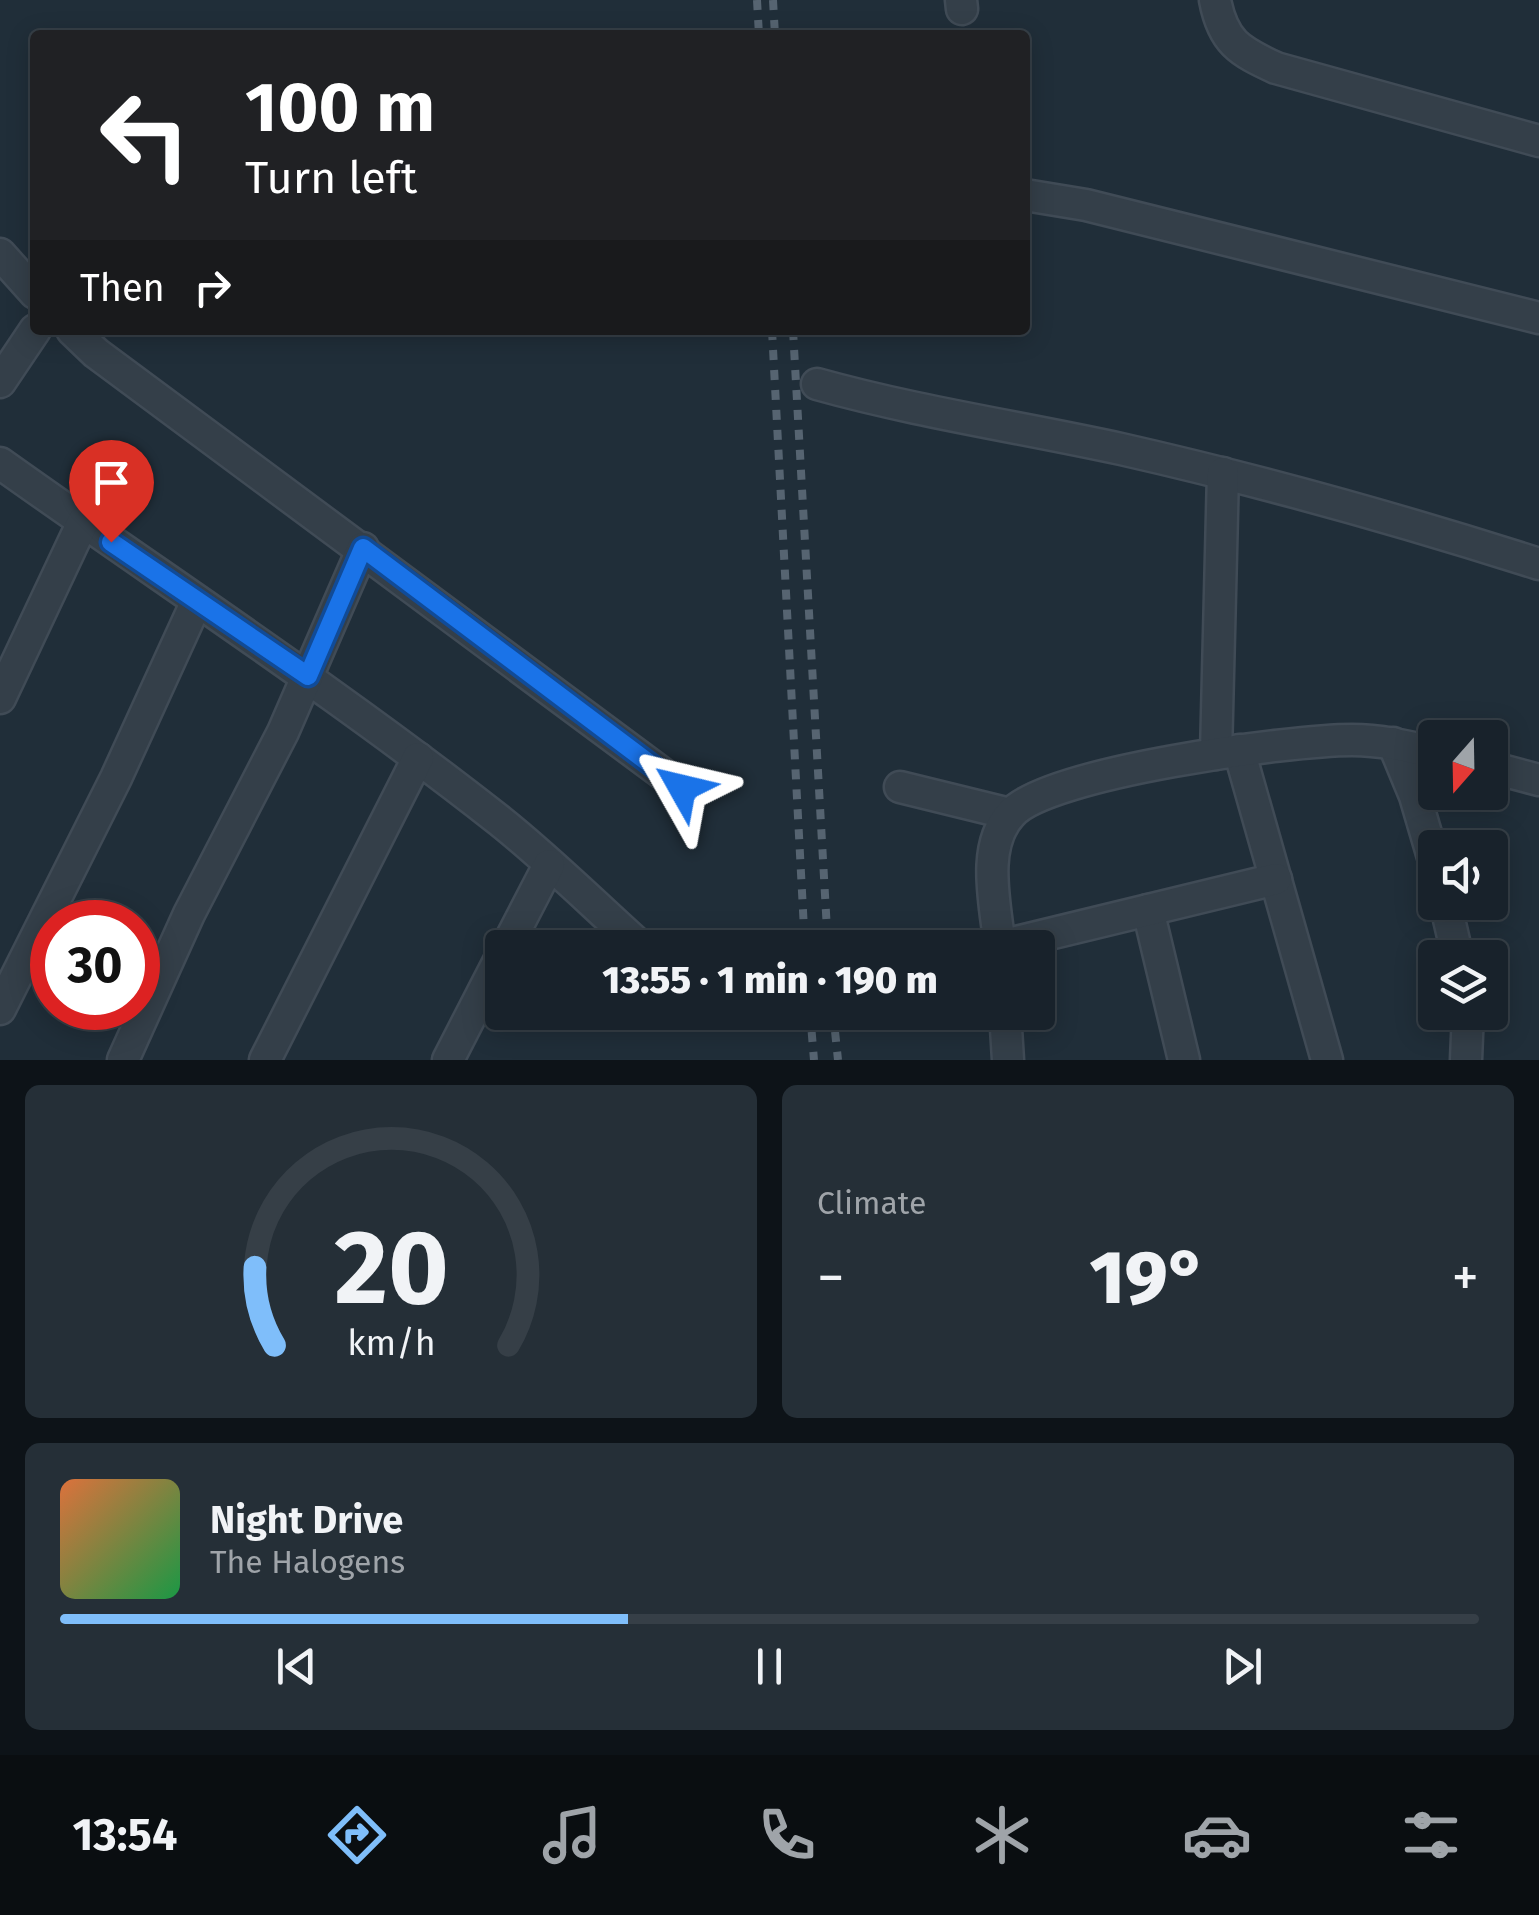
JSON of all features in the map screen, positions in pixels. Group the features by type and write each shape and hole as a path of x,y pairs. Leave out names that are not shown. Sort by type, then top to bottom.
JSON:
{"street":[{"path":"1215,0 1219,23 1228,39 1246,54 1276,68 1539,141"},
{"path":"1030,196 1124,214 1539,318"},
{"path":"0,254 30,287"},
{"path":"0,382 32,335"},
{"path":"77,335 96,353 682,788"},
{"path":"817,384 900,407 1008,424 1223,473 1539,564"},
{"path":"0,463 308,676 418,758 550,865 622,930"},
{"path":"1223,473 1228,752 1276,879 1326,1060"},
{"path":"0,698 83,522"},
{"path":"123,1060 189,914 308,676 363,548"},
{"path":"0,1009 116,778 197,601"},
{"path":"999,930 993,860 999,833 1010,814 1028,800 1060,789 1228,752 1302,741 1393,743 1418,748"},
{"path":"1393,743 1425,830"},
{"path":"265,1060 418,758"},
{"path":"1508,772 1539,780"},
{"path":"900,787 1010,814"},
{"path":"516,930 550,865"},
{"path":"1055,933 1276,879"},
{"path":"1148,910 1184,1060"},
{"path":"448,1060 485,988"},
{"path":"1006,1030 1008,1060"},
{"path":"1466,1060 1467,1030"}],"railway":[{"path":"757,0 759,30"},
{"path":"773,0 775,30"},
{"path":"772,335 804,930"},
{"path":"793,335 827,930"},
{"path":"812,1030 814,1060"},
{"path":"835,1030 838,1060"}],"route":[{"path":"111,542 308,676 363,548 682,788"}]}
